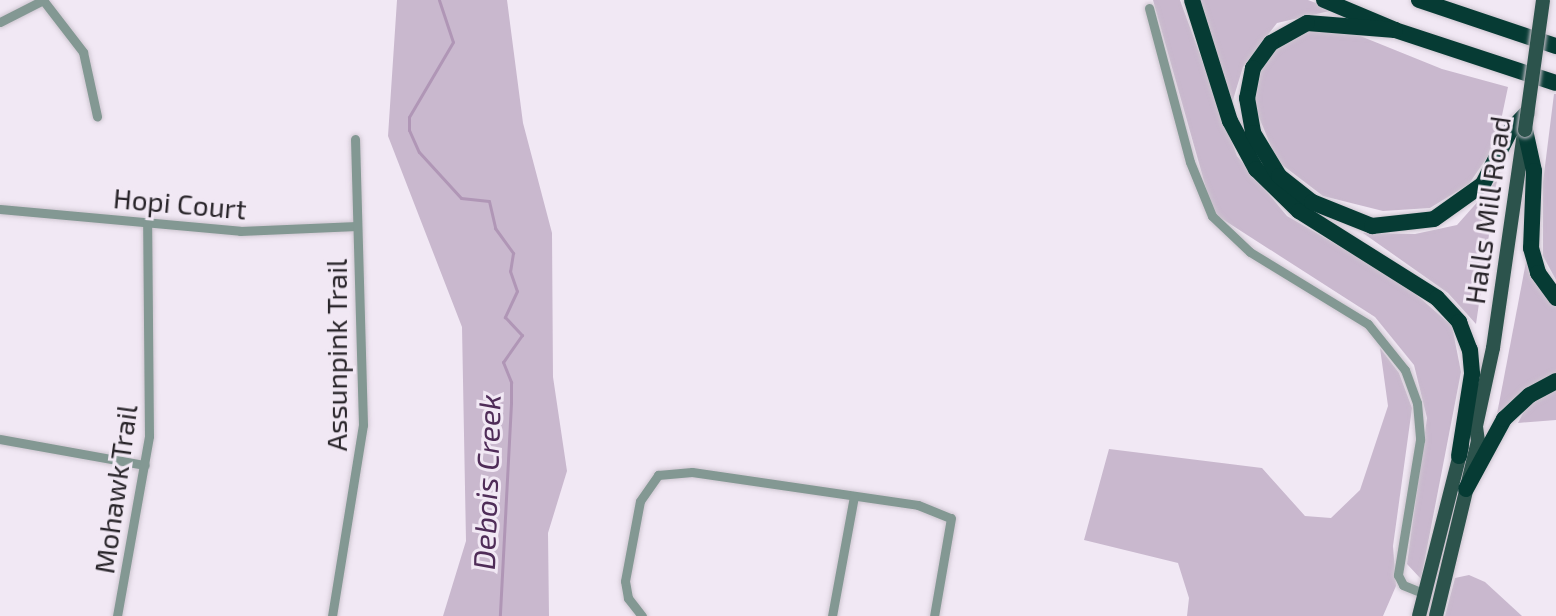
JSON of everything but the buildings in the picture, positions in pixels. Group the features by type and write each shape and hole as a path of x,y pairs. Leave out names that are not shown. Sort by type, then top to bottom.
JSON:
{"highway":[{"path":"1192,0 1230,121 1256,169 1293,206 1437,298 1459,322 1470,350 1472,374 1459,456"},
{"path":"1324,0 1395,30 1556,83"},
{"path":"1419,0 1556,46"},
{"path":"1437,0 1468,17"},
{"path":"1395,30 1307,23 1283,33 1258,58 1248,86 1249,120 1264,155 1288,185 1350,221 1385,227 1418,224 1471,197 1494,169 1527,113"},
{"path":"1519,130 1534,171 1531,248 1538,273 1556,298"},
{"path":"1466,489 1504,419 1530,395 1556,381"}],"main road":[{"name":"Halls Mill Road","path":"1527,113 1544,1"},
{"name":"Halls Mill Road","path":"1419,616 1459,456 1476,426 1493,348 1519,130"},
{"name":"Halls Mill Road","path":"1436,616 1478,441 1476,426"}],"street":[{"path":"0,22 43,0 83,52 97,116"},
{"path":"1149,8 1193,174 1212,216 1250,252 1368,324 1405,370 1417,403 1420,440 1398,575 1403,585 1425,594"},
{"name":"Assunpink Trail","path":"332,616 363,436 355,139"},
{"name":"Hopi Court","path":"0,209 147,224 272,232 357,226"},
{"name":"Mohawk Trail","path":"117,616 145,465 151,401 147,224"},
{"path":"0,439 145,465"},
{"path":"642,616 628,598 625,581 640,501 658,475 692,472 918,505 951,518 934,616"},
{"path":"832,616 854,496"}],"shaded area":[{"path":"397,0 507,0 523,123 552,233 553,377 567,471 548,533 549,616 443,616 466,541 462,327 388,136"},
{"path":"1153,0 1180,0 1237,156 1287,216 1403,283 1452,326 1461,372 1421,579 1407,564 1427,418 1414,365 1375,317 1213,213"},
{"path":"1199,0 1308,0 1334,10 1277,23 1243,67 1232,103"},
{"path":"1338,27 1442,69 1508,87 1496,144 1469,184 1430,208 1383,211 1323,196 1277,161 1254,105 1263,62 1281,40 1313,28"},
{"path":"1554,94 1556,280 1543,256 1543,182"},
{"path":"1497,180 1476,324 1448,293 1363,233 1415,234 1457,225"},
{"path":"1526,262 1556,299 1556,373 1497,414"},
{"path":"1380,348 1399,373 1412,408 1393,546 1396,586 1383,616 1187,616 1189,598 1178,563 1084,540 1109,449 1262,468 1305,516 1331,518 1360,490 1388,406"},
{"path":"1556,388 1556,420 1518,423 1528,403"},
{"path":"1469,575 1485,582 1522,616 1445,616 1455,578"}],"waterway":[{"name":"Debois Creek","path":"439,0 453,42 409,117 409,130 419,152 461,198 489,201 495,228 513,253 510,271 517,291 505,317 522,335 503,362 511,382 511,403 500,616"}]}
